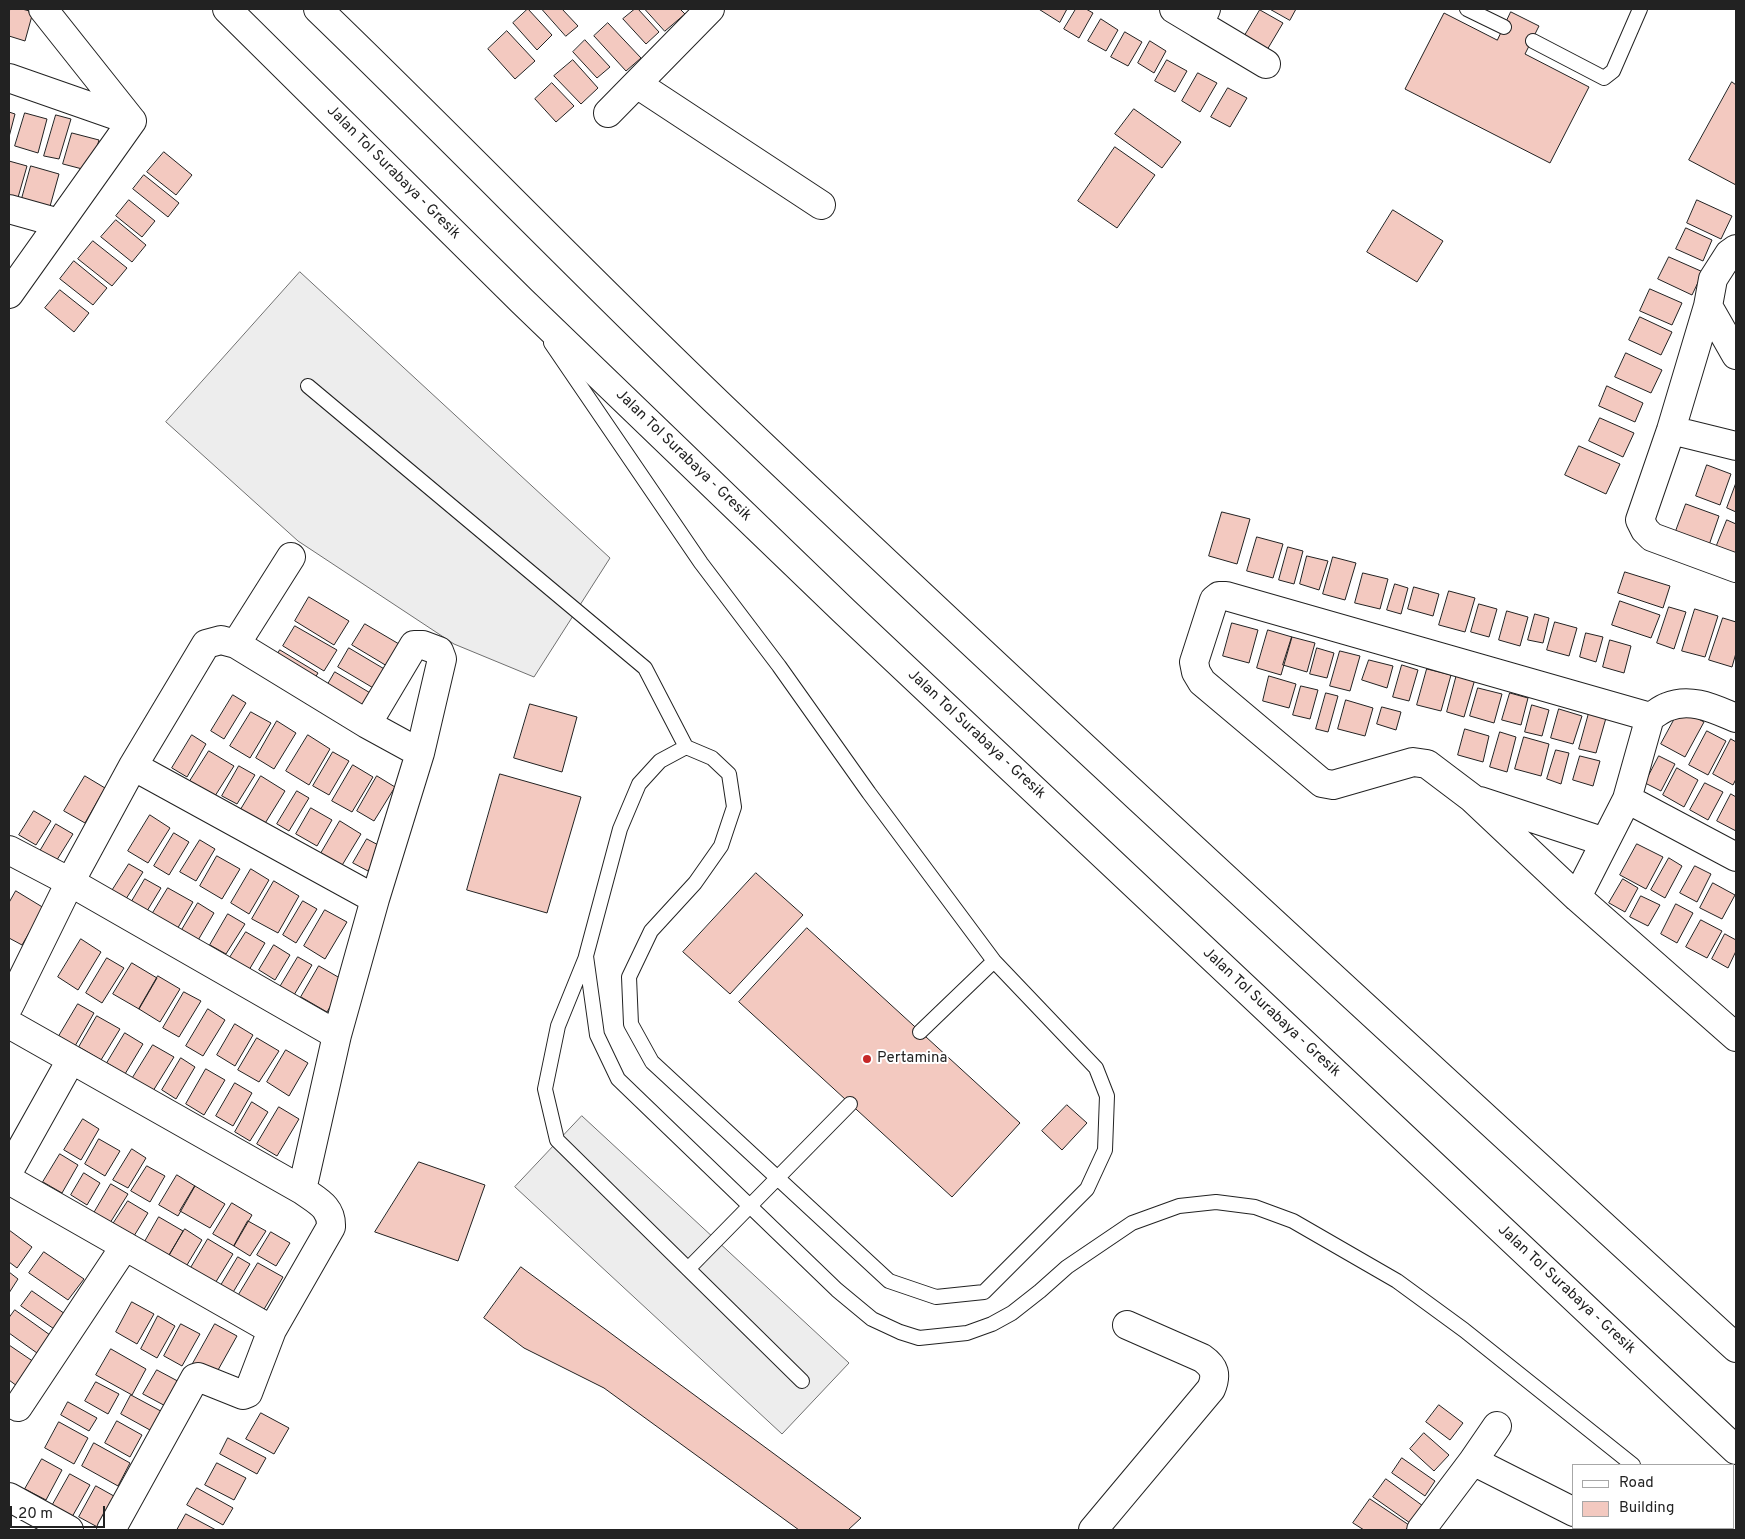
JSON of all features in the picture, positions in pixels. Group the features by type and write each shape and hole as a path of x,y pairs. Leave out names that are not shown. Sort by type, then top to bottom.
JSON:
{"main road":[{"path":"43,9 132,121"},
{"name":"Jalan Tol Surabaya - Gresik","path":"227,9 522,301 858,625 1736,1450"},
{"path":"318,9 567,257 721,406 1220,874 1736,1348"},
{"path":"608,113 710,9"},
{"path":"1174,9 1203,17 1266,64"},
{"path":"9,78 132,121"},
{"path":"636,84 822,205"},
{"path":"9,294 132,121"},
{"path":"9,209 59,223"},
{"path":"1736,250 1729,254 1713,279 1708,306 1671,430 1640,520 1644,530 1652,537 1736,568"},
{"path":"1708,306 1736,356"},
{"path":"1671,430 1736,446"},
{"path":"236,644 291,557"},
{"path":"1736,718 1708,706 1687,702 1668,707 1650,717 1226,596 1219,596 1214,600 1194,662 1196,672 1202,682 1322,782 1332,785 1413,762 1427,764 1472,798 1577,897 1736,1037"},
{"path":"9,1006 70,882 133,766 206,644 221,640 236,644 367,724 420,753"},
{"path":"302,1190 337,1035 375,899 420,753 442,658 439,651 423,646 414,646 367,724"},
{"path":"1577,897 1627,799 1650,717"},
{"path":"133,766 375,899"},
{"path":"1472,798 1605,842"},
{"path":"1627,799 1736,857"},
{"path":"9,850 70,882 337,1035"},
{"path":"9,1024 302,1190 328,1210 331,1218 331,1227 272,1330 248,1393 242,1395 198,1377 195,1378 111,1530"},
{"path":"9,1171 71,1060"},
{"path":"9,1180 272,1330"},
{"path":"18,1407 126,1246"},
{"path":"1093,1530 1211,1389 1215,1379 1214,1370 1202,1358 1127,1325"},
{"path":"1421,1530 1497,1426"},
{"path":"1473,1461 1572,1511"},
{"path":"9,1497 69,1530"}],"lane":[{"path":"1468,9 1504,27"},
{"path":"1533,41 1604,78 1613,72 1640,9"},
{"path":"308,386 645,668 686,748 712,758 729,774 734,807 721,846 695,884 651,931 629,977 631,1024 652,1062 889,1281 936,1297 984,1292 1088,1189 1105,1150 1107,1096 1096,1068 994,962 868,793 779,666 701,563 522,301"},
{"path":"686,748 660,760 639,784 620,829 586,956 558,1026 545,1089 557,1140 802,1380"},
{"path":"586,956 597,1035 618,1079 837,1290 872,1319 900,1332 919,1338 967,1334 992,1324 1012,1312 1067,1267 1132,1223 1179,1206 1216,1202 1255,1207 1293,1221 1397,1281 1464,1330 1632,1464"},
{"path":"920,1032 994,962"},
{"path":"688,1269 850,1104"}],"shaded area":[{"path":"300,272 610,558 534,677 454,644 298,541 166,422"},
{"path":"582,1116 849,1363 782,1434 515,1187"}],"building":[{"path":"10,9 22,9 33,12 25,41 9,36"},
{"path":"528,9 552,35 537,50 513,23"},
{"path":"542,9 562,9 578,26 566,36"},
{"path":"635,9 638,9 659,32 646,44 623,19"},
{"path":"645,9 680,9 685,14 665,31"},
{"path":"1039,9 1067,9 1060,22"},
{"path":"1076,9 1086,9 1093,13 1079,38 1064,29"},
{"path":"1270,9 1296,9 1290,20"},
{"path":"1260,10 1283,23 1264,55 1241,42"},
{"path":"1511,12 1539,26 1525,54 1589,87 1550,163 1405,89 1444,13 1497,40"},
{"path":"1101,19 1118,30 1106,51 1088,41"},
{"path":"608,23 641,58 626,71 594,36"},
{"path":"507,31 535,61 515,79 488,49"},
{"path":"1125,32 1142,42 1128,66 1111,57"},
{"path":"585,40 610,67 597,78 573,52"},
{"path":"1150,41 1166,51 1154,73 1138,63"},
{"path":"573,60 598,88 581,104 554,76"},
{"path":"1167,60 1187,71 1175,92 1155,81"},
{"path":"1198,73 1217,83 1200,112 1182,101"},
{"path":"1732,82 1736,85 1736,185 1689,160"},
{"path":"552,83 574,106 556,122 535,99"},
{"path":"1228,88 1247,98 1230,127 1211,117"},
{"path":"1134,109 1181,142 1162,168 1115,134"},
{"path":"9,112 15,114 9,137"},
{"path":"25,113 47,119 38,153 15,146"},
{"path":"56,115 71,119 59,159 44,156"},
{"path":"72,133 99,140 90,171 63,164"},
{"path":"1115,147 1155,175 1117,228 1078,201"},
{"path":"164,152 192,175 176,195 147,172"},
{"path":"9,161 27,166 17,201 9,198"},
{"path":"31,166 59,174 49,210 21,202"},
{"path":"144,175 179,203 168,217 133,189"},
{"path":"129,200 155,221 142,237 116,216"},
{"path":"1697,200 1732,216 1721,239 1687,223"},
{"path":"1393,210 1443,241 1417,282 1367,252"},
{"path":"116,220 146,245 132,262 101,237"},
{"path":"1686,228 1712,240 1703,261 1676,249"},
{"path":"93,241 127,268 112,286 78,259"},
{"path":"1669,257 1703,272 1692,295 1658,279"},
{"path":"74,261 107,288 93,305 60,279"},
{"path":"1650,289 1682,303 1672,325 1640,311"},
{"path":"60,290 89,313 74,332 45,308"},
{"path":"1640,317 1672,332 1661,355 1629,340"},
{"path":"1626,353 1662,370 1651,393 1615,377"},
{"path":"1607,386 1643,403 1635,422 1599,406"},
{"path":"1600,418 1634,433 1623,457 1589,441"},
{"path":"1579,446 1620,464 1606,494 1565,475"},
{"path":"1707,465 1731,474 1720,505 1696,496"},
{"path":"1736,483 1736,512 1727,508"},
{"path":"1686,504 1719,516 1707,551 1673,539"},
{"path":"1222,512 1250,519 1237,564 1209,556"},
{"path":"1727,520 1736,524 1736,555 1713,555"},
{"path":"1257,537 1283,544 1273,578 1247,571"},
{"path":"1288,547 1303,551 1294,584 1279,580"},
{"path":"1307,556 1328,561 1319,590 1300,584"},
{"path":"1333,557 1356,563 1345,600 1323,594"},
{"path":"1625,572 1670,586 1663,608 1618,593"},
{"path":"1363,573 1388,579 1380,609 1355,603"},
{"path":"1395,584 1408,588 1401,614 1387,610"},
{"path":"1414,587 1439,594 1433,616 1408,609"},
{"path":"1449,591 1475,598 1465,632 1439,625"},
{"path":"309,597 349,621 334,645 295,621"},
{"path":"1620,601 1660,615 1651,638 1612,625"},
{"path":"1479,604 1497,609 1489,637 1471,632"},
{"path":"1669,607 1686,612 1674,649 1657,643"},
{"path":"1695,609 1718,616 1705,657 1682,651"},
{"path":"1507,611 1528,617 1520,646 1499,640"},
{"path":"1535,614 1549,618 1543,643 1528,640"},
{"path":"1723,618 1736,622 1736,653 1732,667 1709,660"},
{"path":"1555,622 1577,628 1569,656 1547,650"},
{"path":"1232,623 1258,630 1249,663 1223,656"},
{"path":"365,624 399,644 387,666 352,645"},
{"path":"295,626 337,650 324,671 283,646"},
{"path":"1268,630 1292,637 1281,675 1257,668"},
{"path":"1586,633 1603,637 1596,662 1580,657"},
{"path":"1292,637 1315,643 1307,672 1283,665"},
{"path":"1610,640 1631,646 1624,673 1603,667"},
{"path":"349,648 386,670 375,689 338,667"},
{"path":"1317,648 1334,653 1327,678 1310,674"},
{"path":"280,650 318,673 310,686 272,664"},
{"path":"1340,651 1360,656 1350,691 1330,686"},
{"path":"1369,660 1393,666 1387,688 1362,680"},
{"path":"1402,665 1418,670 1409,701 1393,697"},
{"path":"1427,669 1451,675 1441,711 1417,705"},
{"path":"335,672 372,694 361,713 324,691"},
{"path":"1457,674 1475,679 1464,717 1447,712"},
{"path":"1269,676 1296,684 1289,708 1263,701"},
{"path":"1301,686 1318,690 1310,719 1293,715"},
{"path":"1478,688 1502,694 1494,723 1470,716"},
{"path":"1326,693 1338,696 1328,732 1316,729"},
{"path":"1510,693 1528,698 1521,725 1502,720"},
{"path":"233,695 246,703 224,739 211,731"},
{"path":"1346,700 1373,708 1365,736 1338,729"},
{"path":"530,704 577,717 562,772 514,758"},
{"path":"1532,705 1549,710 1542,736 1525,732"},
{"path":"1382,707 1401,712 1396,730 1377,724"},
{"path":"1559,709 1582,716 1573,744 1551,738"},
{"path":"1680,709 1704,722 1685,757 1661,744"},
{"path":"251,712 271,723 250,758 230,746"},
{"path":"1589,713 1606,718 1596,753 1579,749"},
{"path":"277,721 296,733 274,769 256,758"},
{"path":"1465,729 1489,736 1483,762 1458,755"},
{"path":"1707,731 1726,741 1708,775 1689,765"},
{"path":"1500,732 1516,737 1507,772 1490,767"},
{"path":"192,735 206,744 187,777 172,768"},
{"path":"308,735 330,749 309,785 286,771"},
{"path":"1524,737 1549,744 1541,776 1515,769"},
{"path":"1731,739 1736,742 1736,779 1733,785 1713,774"},
{"path":"1556,750 1569,753 1561,784 1547,779"},
{"path":"209,751 234,766 215,796 190,781"},
{"path":"333,752 349,761 329,795 313,786"},
{"path":"1580,756 1600,761 1593,786 1573,780"},
{"path":"1659,756 1675,764 1661,791 1645,783"},
{"path":"353,765 373,777 352,812 332,801"},
{"path":"239,766 255,775 237,804 222,796"},
{"path":"1677,768 1698,780 1684,807 1663,795"},
{"path":"500,774 581,797 547,913 467,890"},
{"path":"85,776 105,788 85,823 64,811"},
{"path":"261,776 285,791 264,825 240,811"},
{"path":"377,776 395,787 374,821 357,811"},
{"path":"1705,783 1723,792 1708,820 1690,810"},
{"path":"297,791 309,798 289,831 277,824"},
{"path":"1731,794 1736,797 1736,831 1717,821"},
{"path":"311,808 332,820 317,846 296,834"},
{"path":"34,811 51,821 36,845 19,835"},
{"path":"150,815 170,828 148,863 128,851"},
{"path":"340,821 361,834 341,867 320,855"},
{"path":"56,824 73,834 55,863 39,853"},
{"path":"174,833 189,842 169,875 154,866"},
{"path":"367,839 382,847 368,871 353,863"},
{"path":"200,840 215,849 196,881 180,872"},
{"path":"1637,844 1663,857 1646,889 1620,875"},
{"path":"217,856 240,869 222,899 200,886"},
{"path":"1669,858 1682,866 1665,898 1651,890"},
{"path":"129,864 143,872 124,902 110,894"},
{"path":"1695,866 1711,874 1697,902 1680,893"},
{"path":"251,869 269,880 249,914 231,903"},
{"path":"756,873 803,915 730,994 683,952"},
{"path":"145,879 161,888 144,916 128,908"},
{"path":"1623,879 1638,888 1625,912 1609,903"},
{"path":"274,881 299,896 278,933 252,919"},
{"path":"1713,883 1735,895 1722,919 1700,908"},
{"path":"168,888 193,902 176,931 151,916"},
{"path":"16,891 44,908 22,945 9,938 9,903"},
{"path":"1641,896 1660,905 1648,926 1630,917"},
{"path":"303,901 317,909 296,943 283,935"},
{"path":"198,903 214,913 197,942 180,933"},
{"path":"1676,904 1693,913 1677,943 1661,934"},
{"path":"325,910 347,922 325,959 304,946"},
{"path":"228,914 245,924 226,954 210,945"},
{"path":"1701,920 1722,931 1707,958 1686,947"},
{"path":"807,928 1020,1123 952,1197 739,1002"},
{"path":"246,932 265,943 249,970 229,959"},
{"path":"1725,934 1736,940 1736,951 1728,968 1712,959"},
{"path":"81,939 101,952 78,990 58,977"},
{"path":"274,945 290,955 275,980 259,970"},
{"path":"298,957 312,965 294,995 280,987"},
{"path":"107,958 124,968 102,1003 86,993"},
{"path":"132,963 157,978 139,1009 113,994"},
{"path":"319,966 345,981 327,1012 301,997"},
{"path":"158,976 180,989 160,1022 139,1009"},
{"path":"184,992 201,1001 179,1037 163,1028"},
{"path":"78,1004 94,1013 75,1046 59,1036"},
{"path":"208,1009 225,1020 203,1056 186,1046"},
{"path":"97,1016 120,1029 101,1060 79,1047"},
{"path":"235,1024 253,1035 235,1066 217,1055"},
{"path":"125,1033 143,1044 125,1074 107,1063"},
{"path":"257,1038 279,1051 259,1082 238,1070"},
{"path":"153,1045 174,1057 153,1091 132,1079"},
{"path":"286,1050 308,1063 289,1096 267,1082"},
{"path":"181,1058 195,1067 176,1099 162,1090"},
{"path":"206,1069 225,1080 204,1115 186,1104"},
{"path":"235,1083 252,1093 233,1126 216,1116"},
{"path":"252,1102 268,1112 250,1141 235,1132"},
{"path":"1067,1105 1087,1123 1062,1150 1042,1131"},
{"path":"279,1107 299,1119 277,1156 257,1144"},
{"path":"83,1119 99,1129 81,1160 64,1150"},
{"path":"99,1139 120,1151 105,1176 85,1164"},
{"path":"132,1149 146,1158 128,1188 113,1180"},
{"path":"60,1154 78,1165 62,1193 43,1182"},
{"path":"419,1162 485,1185 458,1261 375,1232"},
{"path":"147,1166 165,1176 150,1202 131,1191"},
{"path":"84,1173 100,1183 87,1205 71,1195"},
{"path":"177,1175 195,1186 178,1216 159,1205"},
{"path":"111,1184 128,1194 110,1223 94,1213"},
{"path":"195,1186 225,1204 210,1228 180,1211"},
{"path":"128,1201 148,1213 134,1236 113,1224"},
{"path":"232,1203 252,1215 234,1246 213,1234"},
{"path":"159,1217 183,1231 167,1259 143,1245"},
{"path":"248,1221 266,1231 250,1256 234,1246"},
{"path":"185,1229 202,1240 184,1270 167,1259"},
{"path":"9,1230 32,1247 17,1268 9,1262"},
{"path":"271,1232 290,1243 276,1266 257,1255"},
{"path":"208,1239 233,1254 214,1285 189,1271"},
{"path":"44,1252 84,1279 68,1300 29,1273"},
{"path":"238,1257 250,1264 232,1294 220,1287"},
{"path":"258,1263 283,1277 263,1311 238,1296"},
{"path":"521,1267 861,1518 848,1530 799,1530 604,1388 524,1348 484,1318"},
{"path":"9,1272 18,1279 9,1293"},
{"path":"32,1291 68,1316 57,1331 21,1306"},
{"path":"132,1302 154,1314 137,1344 116,1332"},
{"path":"15,1310 50,1335 37,1353 9,1333 9,1318"},
{"path":"158,1316 175,1326 157,1358 141,1349"},
{"path":"181,1324 200,1334 182,1366 164,1356"},
{"path":"215,1324 237,1336 213,1379 191,1367"},
{"path":"9,1345 34,1362 17,1386 9,1380"},
{"path":"111,1349 146,1369 132,1395 96,1375"},
{"path":"157,1370 187,1386 173,1410 143,1394"},
{"path":"96,1382 119,1394 108,1414 85,1401"},
{"path":"131,1395 170,1416 159,1435 121,1414"},
{"path":"68,1402 97,1418 89,1431 61,1415"},
{"path":"1439,1405 1463,1423 1450,1440 1426,1422"},
{"path":"261,1413 289,1428 274,1454 246,1439"},
{"path":"117,1421 142,1435 130,1457 105,1443"},
{"path":"59,1422 88,1438 74,1464 45,1448"},
{"path":"1424,1433 1449,1455 1434,1471 1410,1449"},
{"path":"228,1438 266,1458 257,1474 220,1454"},
{"path":"94,1443 130,1463 118,1486 82,1466"},
{"path":"1402,1458 1435,1481 1425,1496 1392,1473"},
{"path":"42,1459 62,1470 46,1500 25,1489"},
{"path":"217,1463 246,1478 234,1500 205,1485"},
{"path":"70,1474 90,1485 72,1517 52,1506"},
{"path":"1386,1479 1423,1506 1410,1523 1373,1497"},
{"path":"96,1486 121,1500 103,1530 79,1517"},
{"path":"197,1488 233,1508 223,1525 187,1505"},
{"path":"1370,1499 1409,1525 1406,1530 1364,1530 1353,1523"},
{"path":"186,1514 216,1530 177,1530"}],"place":[{"name":"Pertamina","path":"867,1059"}]}
